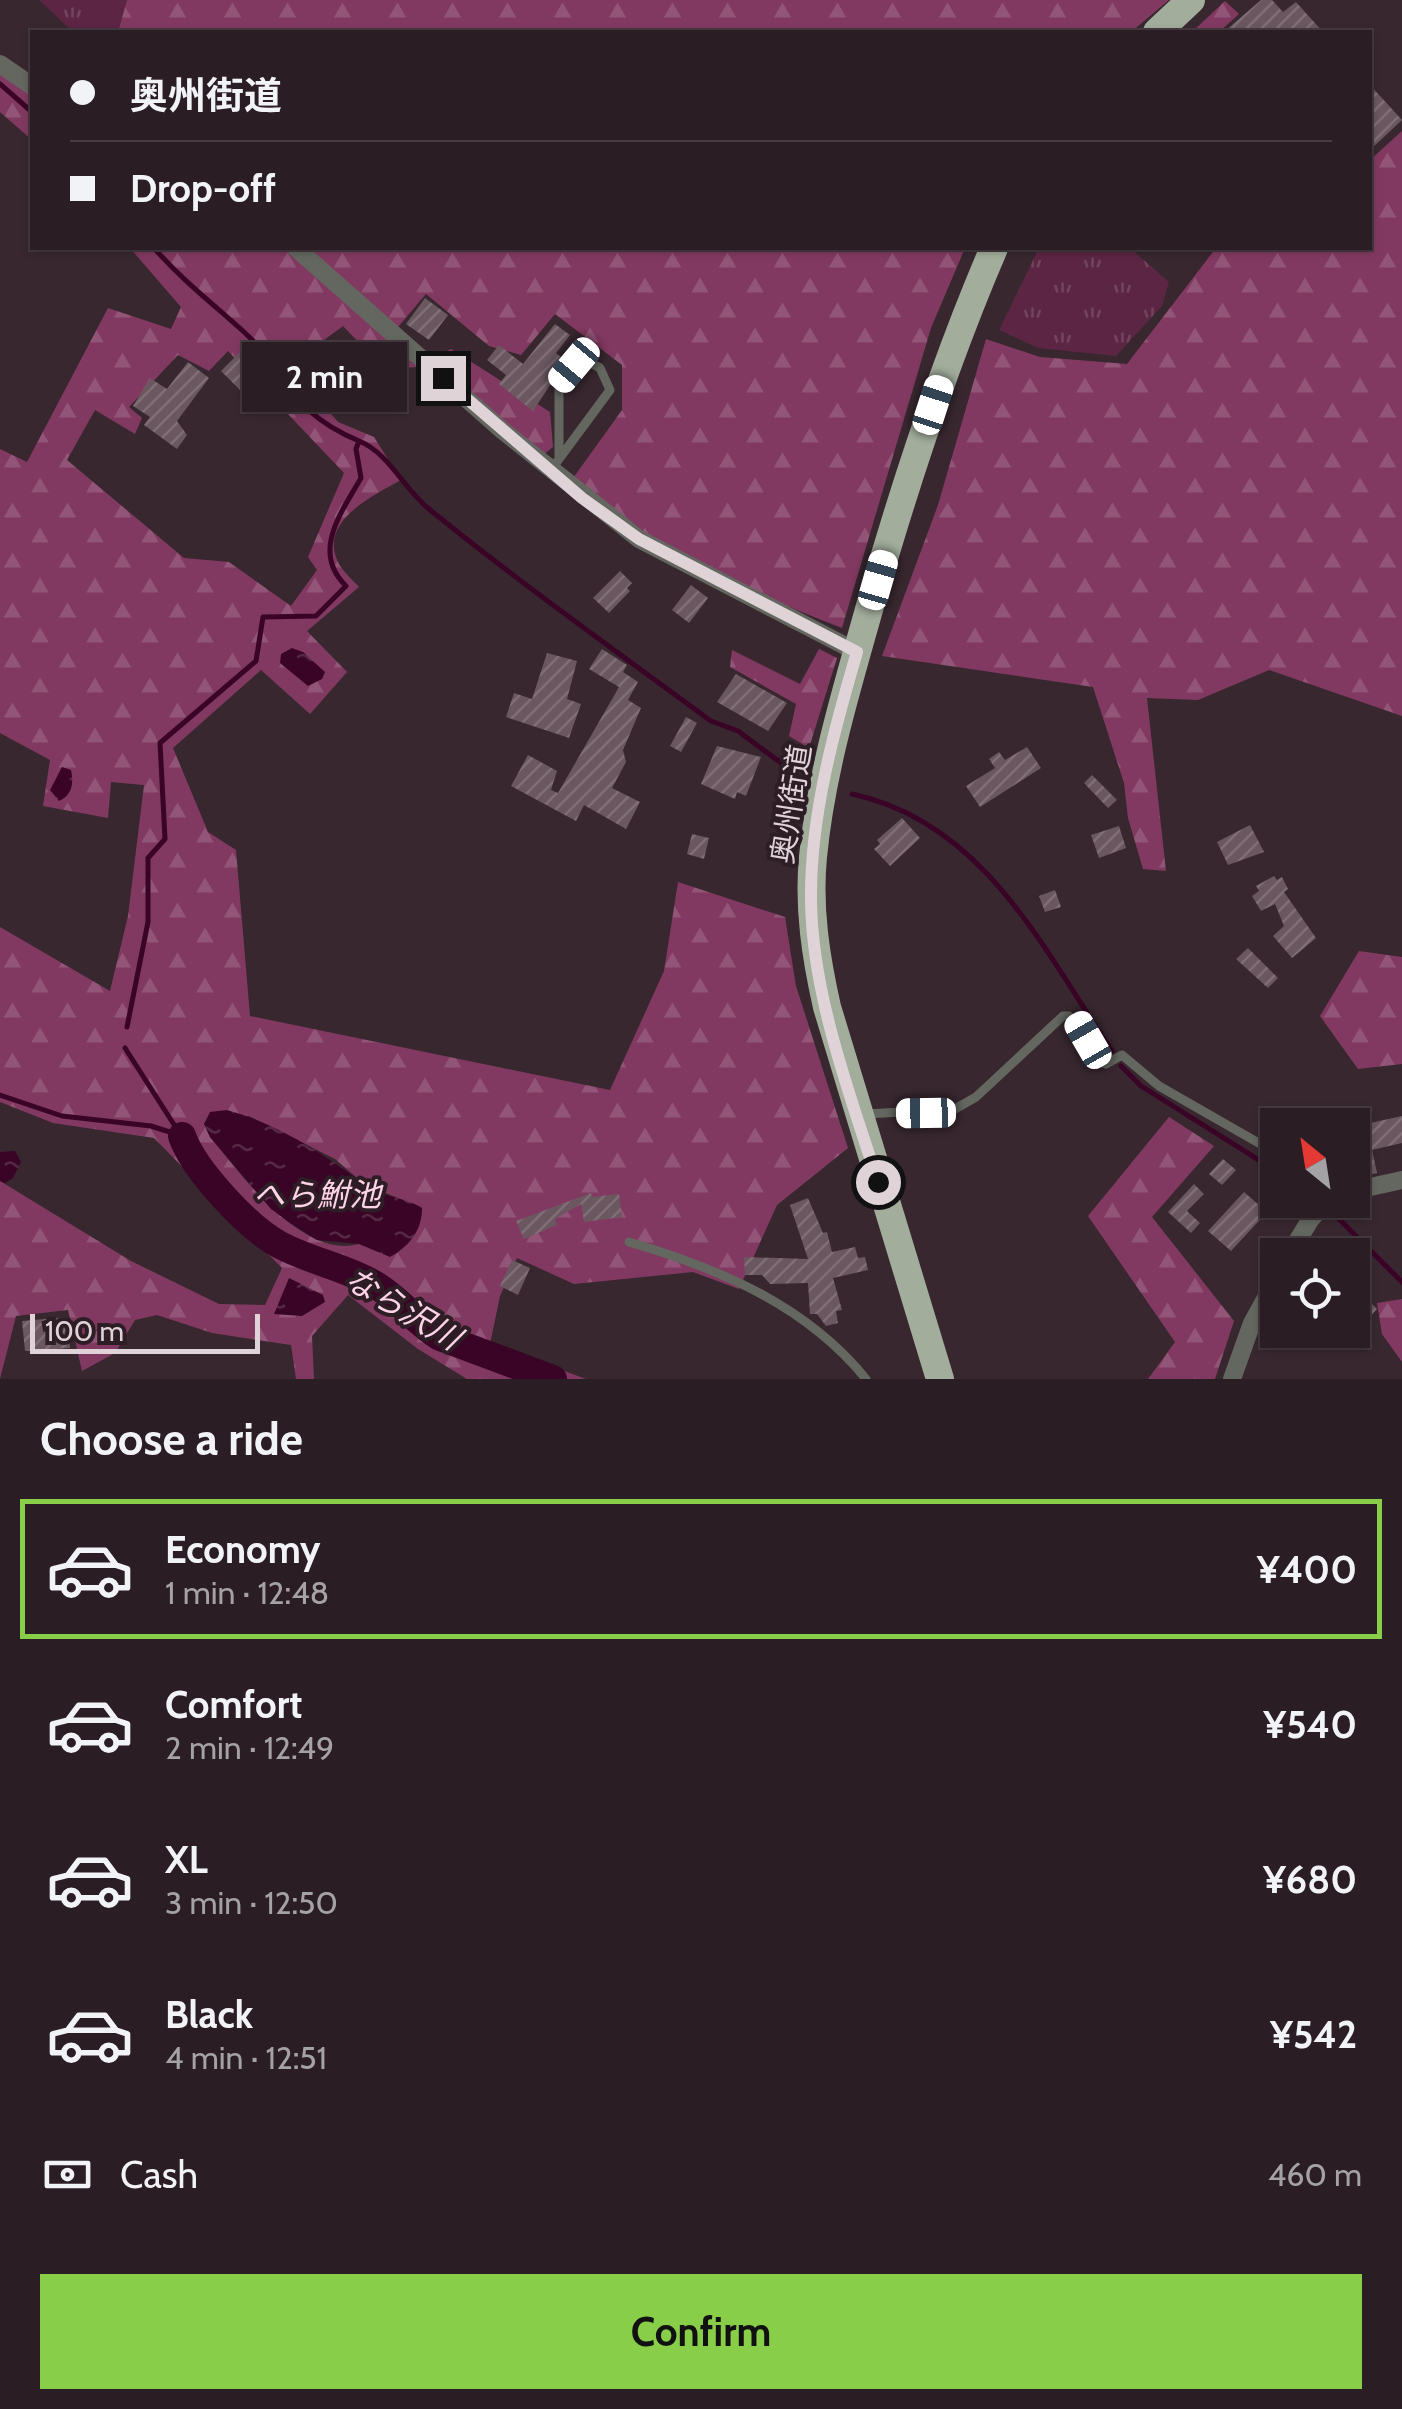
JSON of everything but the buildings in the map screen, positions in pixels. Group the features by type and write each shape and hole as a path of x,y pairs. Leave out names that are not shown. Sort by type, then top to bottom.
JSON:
{"highway":[{"path":"1159,30 1191,0"},
{"name":"奥州街道","path":"940,1379 827,1008 815,952 811,901 821,809 857,652 956,335 993,250"}],"street":[{"path":"0,64 30,85"},
{"path":"298,250 639,539 857,652"},
{"path":"1370,1187 1402,1180"},
{"path":"1232,1379 1260,1309"}],"lane":[{"path":"589,362 600,368 610,390 555,465 560,383 574,365 589,362"},
{"path":"858,1114 954,1110 976,1098 1063,1016 1069,1016 1099,1061 1106,1064 1122,1055 1128,1058 1158,1086 1260,1144"},
{"path":"629,1242 687,1259 764,1295 824,1334 866,1379"}],"green space":[{"path":"39,0 127,0 119,30 71,30"},
{"path":"127,0 1169,0 1133,30 119,30"},
{"path":"1225,1 1239,14 1221,30 1194,30"},
{"path":"0,72 30,92 30,138 0,112"},
{"path":"1402,131 1402,716 1269,670 1198,700 1147,698 1166,871 1143,869 1128,818 1124,783 1093,687 882,656 938,505 986,339 1040,357 1127,364 1214,250 1372,250 1372,158"},
{"path":"132,250 964,250 931,328 842,628 701,565 635,526 571,481 622,410 622,365 555,314 521,355 489,346 426,294 387,340 417,367 384,369 343,326 290,365 338,422 374,437 401,480 364,502 342,522 334,547 340,565 359,587 307,631 347,672 310,714 261,670 173,748 208,832 236,850 250,1016 610,1090 664,971 678,882 785,917 796,986 848,1148 777,1205 739,1289 693,1272 574,1284 517,1258 500,1296 490,1344 586,1379 467,1379 418,1349 348,1295 312,1336 314,1379 296,1379 291,1345 212,1333 157,1315 135,1320 115,1353 82,1371 68,1310 16,1316 0,1379 0,1181 131,1261 219,1304 265,1305 282,1268 154,1138 53,1123 0,1102 0,927 110,991 128,916 144,785 111,782 108,818 43,806 50,760 0,733 0,449 27,462 108,308 171,329 181,307","holes":["228,351 344,473 308,557 317,570 291,606 229,562 184,558 67,460 95,410 135,434 142,418 129,407 178,355 209,371","249,1116 335,1159 364,1184 422,1208 362,1243 340,1246 318,1240 297,1228 256,1192 210,1137 204,1123"]},
{"path":"1038,250 1132,250 1169,282 1162,306 1116,356 1038,348 999,330"},
{"path":"451,349 550,412 553,447 543,455 438,366 441,354"},
{"path":"819,649 837,658 809,748 789,736 796,704 730,667 732,650 800,684"},
{"path":"1359,951 1402,957 1402,1064 1358,1069 1320,1016"},
{"path":"1169,1117 1214,1146 1152,1217 1234,1321 1215,1379 1148,1379 1175,1342 1088,1216"},
{"path":"1402,1299 1402,1362 1382,1334 1377,1303"}],"water":[{"path":"292,648 303,652 325,672 322,679 308,686 280,663 281,654"},
{"path":"62,767 71,770 72,784 67,796 59,801 50,790"},
{"name":"へら鮒池","path":"227,1110 282,1131 371,1188 422,1208 414,1237 390,1257 359,1244 317,1240 290,1223 271,1209 210,1137 204,1124 210,1112"},
{"path":"15,1151 21,1162 13,1178 5,1183 0,1181 0,1152"},
{"path":"289,1278 323,1295 325,1302 302,1316 274,1314"}],"waterway":[{"path":"0,84 30,110"},
{"path":"127,1027 148,922 148,858 165,839 160,743 256,661 263,617 316,616 346,586 336,573 330,546 338,519 361,478 356,449 359,441 335,430 304,405 260,348 156,250"},
{"path":"359,441 379,454 429,509 498,564 711,721 738,731 796,774"},
{"path":"852,794 898,809 939,832 974,861 1034,932 1112,1051"},
{"path":"125,1048 180,1134"},
{"path":"1121,1066 1141,1086 1260,1161"},
{"path":"0,1095 62,1116 151,1126 182,1136"},
{"name":"なら沢川","path":"182,1136 210,1181 267,1237 291,1251 374,1284 440,1337 553,1379"},
{"path":"1338,1218 1402,1282"}],"route":[{"path":"443,378 582,498 639,539 857,652 821,809 811,901 815,952 827,1008 878,1182"}]}
